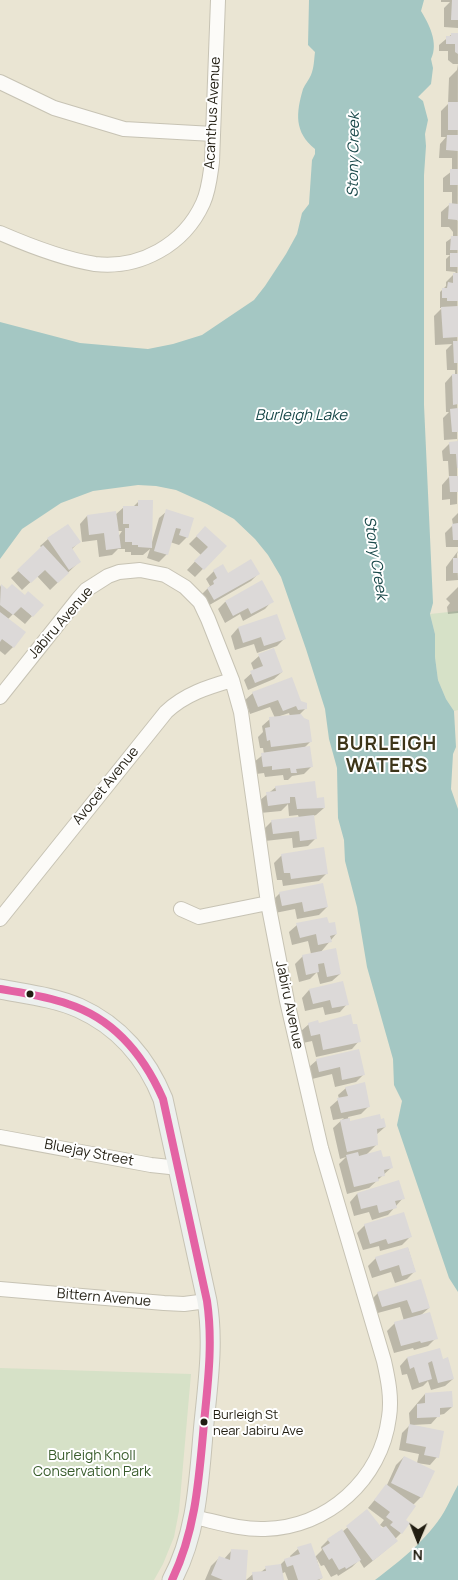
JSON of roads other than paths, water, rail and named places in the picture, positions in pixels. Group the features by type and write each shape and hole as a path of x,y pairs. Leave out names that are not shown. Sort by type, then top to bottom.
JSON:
{"street":[{"name":"Acanthus Avenue","path":"0,234 65,257 96,264 129,262 145,258 176,241 197,216 209,186 212,162 218,0"},
{"path":"0,82 54,108 124,130 213,134"},
{"name":"Jabiru Avenue","path":"0,697 86,590 108,576 129,571 152,571 166,575 194,595 208,619 232,680 241,712 268,903 287,1001 320,1148 389,1380 389,1416 385,1437 378,1456 368,1474 340,1503 323,1514 284,1528 264,1530 243,1528 194,1517"},
{"name":"Avocet Avenue","path":"0,919 166,712 181,699 232,680"},
{"path":"181,909 199,917 268,903"},
{"path":"0,989 52,1000 78,1008 112,1027 128,1042 145,1063 156,1081 163,1099 207,1301 210,1334 208,1383 194,1517 190,1537 172,1580"},
{"name":"Bluejay Street","path":"0,1137 151,1165 179,1168"},
{"name":"Bittern Avenue","path":"0,1289 164,1303 184,1304 207,1301"}],"water":[{"name":"Burleigh Lake","path":"309,0 424,0 421,11 430,28 434,47 431,59 433,68 431,84 418,97 423,101 428,120 425,134 424,175 424,405 433,603 430,614 435,634 438,680 446,699 454,711 456,747 453,754 451,789 458,809 458,1292 449,1278 397,1125 402,1101 394,1085 393,1059 367,967 357,907 345,861 344,840 338,818 337,768 329,739 325,709 281,577 268,555 255,539 234,519 207,504 176,490 138,485 93,491 61,503 22,529 0,559 0,322 80,343 148,349 202,335 254,300 286,254 297,234 302,213 309,204 312,160 315,149 303,136 298,122 298,114 303,89 313,70 315,52 308,45"},
{"path":"458,1485 458,1580 375,1580 403,1558 430,1532 444,1512"}],"place":[{"name":"Burleigh St near Jabiru Ave","path":"204,1422"}],"district":[{"name":"BURLEIGH WATERS","path":"387,756"}],"water label":[{"name":"Stony Creek","path":"354,155"},
{"name":"Stony Creek","path":"375,558"}],"park label":[{"name":"Burleigh Knoll Conservation Park","path":"92,1464"}]}
